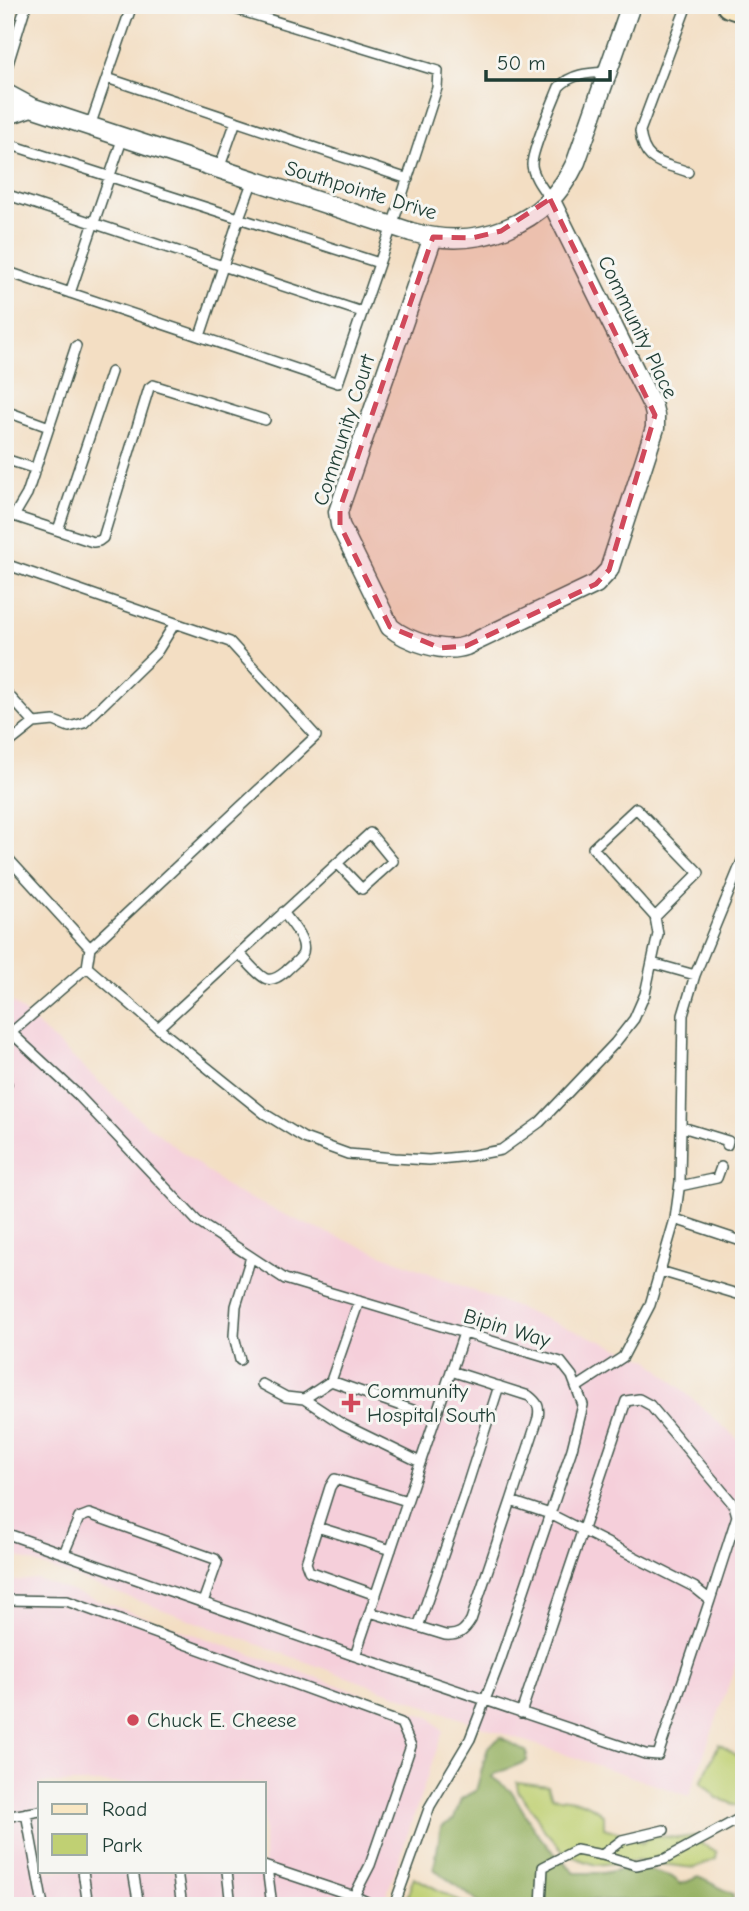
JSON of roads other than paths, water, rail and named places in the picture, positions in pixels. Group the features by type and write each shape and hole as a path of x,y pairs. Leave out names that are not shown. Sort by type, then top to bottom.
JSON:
{"street":[{"name":"Southpointe Drive","path":"5,93 31,107 392,226 433,237 472,238 501,231 531,215 550,199 568,178 575,165 631,5"},
{"path":"729,5 744,10"},
{"path":"5,116 31,107"},
{"name":"Community Place","path":"393,629 440,648 460,649 596,583 608,570 655,428 655,415 550,199"},
{"name":"Community Court","path":"393,629 385,619 340,525 338,512 433,237"}],"lane":[{"path":"7,67 26,5"},
{"path":"90,126 132,5"},
{"path":"5,271 338,383 408,179 437,88 438,71 222,5"},
{"path":"687,5 640,131 642,146 650,158 688,172"},
{"path":"550,199 532,166 533,154 559,87 566,80 584,74 608,72"},
{"path":"107,78 408,179"},
{"path":"219,169 236,121"},
{"path":"70,293 123,137"},
{"path":"5,143 379,263"},
{"path":"201,336 253,180"},
{"path":"5,194 362,312"},
{"path":"76,346 27,494 10,517 93,541 103,538 149,388 153,385 265,420"},
{"path":"58,530 111,372"},
{"path":"5,411 49,427"},
{"path":"5,459 36,469"},
{"path":"5,564 230,642 316,736 90,948 87,967 7,1032"},
{"path":"5,746 33,723 54,721 69,727 84,723 158,652 176,624"},
{"path":"5,691 33,723"},
{"path":"87,967 265,1114 304,1138 348,1154 429,1160 500,1150 540,1122 634,1020 645,994 658,934 655,917 593,848 636,808 699,873 655,917"},
{"path":"158,1028 283,912 370,833 393,861 362,889 337,863"},
{"path":"5,855 90,948"},
{"path":"394,1906 430,1806 470,1739 485,1700 572,1450 583,1405 577,1387 623,1357 650,1306 675,1219 680,1186 683,1015 695,975 744,856"},
{"path":"239,953 267,979 281,975 299,959 304,947 283,912"},
{"path":"652,963 695,975"},
{"name":"Bipin Way","path":"7,1032 77,1094 198,1222 285,1279 561,1362 577,1387"},
{"path":"682,1128 728,1141 727,1145"},
{"path":"680,1186 717,1178 721,1167"},
{"path":"675,1219 744,1242"},
{"path":"240,1360 234,1336 236,1306 251,1257"},
{"path":"660,1270 744,1296"},
{"path":"304,1399 331,1381 359,1301"},
{"path":"355,1656 464,1333"},
{"path":"370,1612 445,1635 456,1636 465,1630 471,1620 511,1502 538,1418 536,1401 529,1396 451,1371"},
{"path":"331,1381 435,1418"},
{"path":"262,1384 286,1397 304,1399 342,1424 420,1462"},
{"path":"418,1627 499,1387"},
{"path":"5,1533 521,1713 645,1754 658,1755 737,1516 734,1505 650,1405 639,1399 626,1401 521,1713"},
{"path":"376,1595 309,1571 306,1563 330,1487 335,1479 407,1501"},
{"path":"511,1502 550,1514 583,1530 694,1587 710,1600"},
{"path":"64,1553 79,1518 89,1514 215,1559 217,1563 203,1602"},
{"path":"317,1527 391,1550"},
{"path":"5,1600 67,1601 401,1723 411,1746 370,1866 354,1896 339,1906"},
{"path":"5,1816 38,1811"},
{"path":"26,1813 43,1906"},
{"path":"541,1906 543,1867 576,1850 602,1854 636,1865 664,1859 744,1816"},
{"path":"602,1854 622,1840 664,1830"},
{"path":"266,1866 354,1896 367,1902 366,1906"},
{"path":"83,1872 88,1906"},
{"path":"132,1872 139,1906"},
{"path":"177,1872 182,1906"},
{"path":"227,1872 231,1906"},
{"path":"266,1872 272,1906"}],"place":[{"name":"Community Hospital South","path":"351,1403"},
{"name":"Chuck E. Cheese","path":"133,1720"}]}
